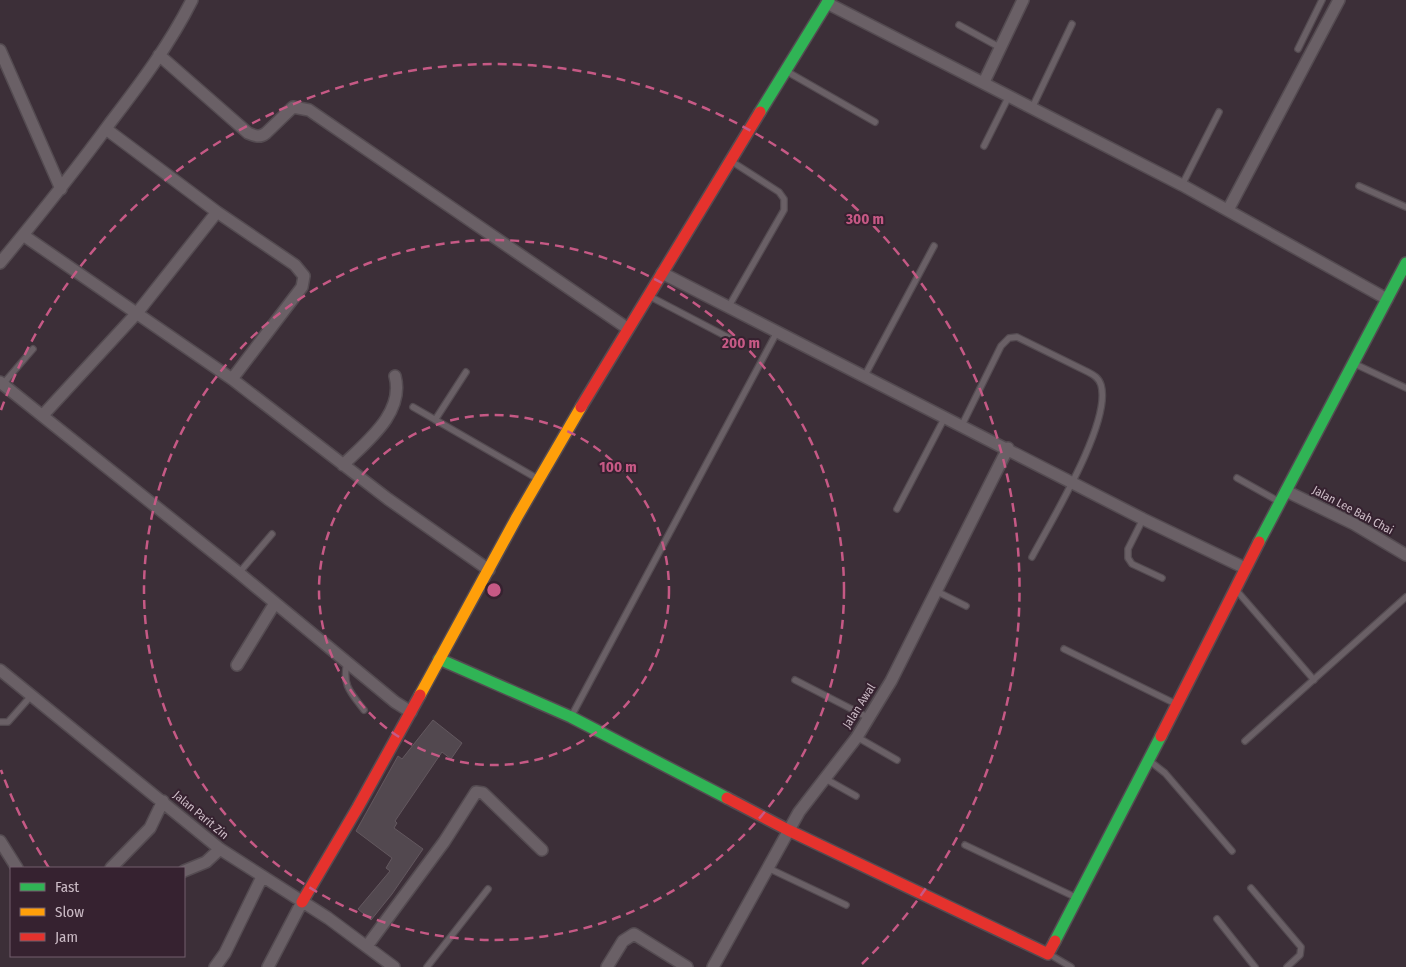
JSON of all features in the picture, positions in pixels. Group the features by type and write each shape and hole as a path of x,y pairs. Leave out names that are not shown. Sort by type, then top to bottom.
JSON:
{"street":[{"path":"0,263 61,189 106,129 159,56 192,0"},
{"path":"984,82 1023,0"},
{"path":"1228,210 1339,0"},
{"path":"268,967 302,902 346,831 403,706 440,659 627,328 828,2 1182,185 1387,299"},
{"path":"0,50 61,189"},
{"path":"159,56 248,133 256,136 262,136 266,133 293,108 309,110 627,328"},
{"path":"106,129 217,212 295,265 304,276 302,287 232,380"},
{"path":"43,415 136,312 217,212"},
{"path":"23,235 232,380 343,466 489,570"},
{"path":"440,659 572,714 788,830 1048,954 1075,897 1149,761 1234,589 1406,262"},
{"path":"662,272 1143,519 1245,568"},
{"path":"343,466 391,412 398,386 395,376"},
{"path":"2,383 403,706"},
{"name":"Jalan Awal","path":"713,967 788,830 869,718 938,592 1008,448"},
{"name":"Jalan Lee Bah Chai","path":"1286,491 1354,524 1406,555"},
{"path":"236,665 276,604"},
{"name":"Jalan Parit Zin","path":"0,670 220,848 367,946 394,967"},
{"path":"367,946 444,842 476,792 483,793 542,850"},
{"path":"112,867 150,828 162,801"},
{"path":"0,841 16,867"},
{"path":"185,871 206,862 220,848"},
{"path":"215,967 225,954 262,877"},
{"path":"607,967 624,941 634,934 686,967"}],"lane":[{"path":"1298,49 1322,0"},
{"path":"1032,108 1072,24"},
{"path":"959,25 999,47"},
{"path":"785,70 875,122"},
{"path":"984,146 1009,96"},
{"path":"1182,185 1219,112"},
{"path":"729,160 779,192 784,200 784,210 729,306"},
{"path":"1360,186 1406,207"},
{"path":"864,377 934,246"},
{"path":"648,295 736,341"},
{"path":"572,714 777,332"},
{"path":"962,425 1002,346 1009,338 1017,338 1088,372 1096,376 1101,384 1102,403 1089,447 1032,557"},
{"path":"2,383 32,349"},
{"path":"1353,363 1406,388"},
{"path":"435,420 466,372"},
{"path":"413,407 540,480"},
{"path":"897,509 944,417"},
{"path":"1237,478 1280,502"},
{"path":"1143,519 1128,549 1128,558 1132,564 1162,578"},
{"path":"239,573 272,534"},
{"path":"1234,589 1314,680"},
{"path":"938,592 966,606"},
{"path":"1245,741 1406,597"},
{"path":"1064,649 1176,704"},
{"path":"347,662 344,674 345,685 364,710"},
{"path":"795,680 869,718"},
{"path":"0,722 8,722 31,696"},
{"path":"857,737 897,760"},
{"path":"1149,761 1165,773 1232,850"},
{"path":"824,778 856,796"},
{"path":"965,845 1075,897"},
{"path":"768,868 846,905"},
{"path":"1251,888 1301,947 1300,955 1287,967"},
{"path":"427,967 488,889"},
{"path":"1217,919 1255,967"},
{"path":"1048,954 1071,967"}],"building":[{"path":"433,720 462,743 451,759 442,752 395,821 397,823 394,828 423,849 392,894 371,920 358,909 390,871 386,868 392,858 356,831 398,756 402,759"}],"traffic: fast":[{"path":"760,112 829,0"},
{"path":"1259,542 1406,263"},
{"path":"439,659 571,717 727,798"},
{"path":"1055,941 1161,736"}],"traffic: slow":[{"path":"420,695 517,517 581,407"}],"traffic: jam":[{"path":"581,407 760,112"},
{"path":"1161,736 1259,542"},
{"path":"302,902 358,807 420,695"},
{"path":"727,798 788,830 1048,954 1055,941"}]}
